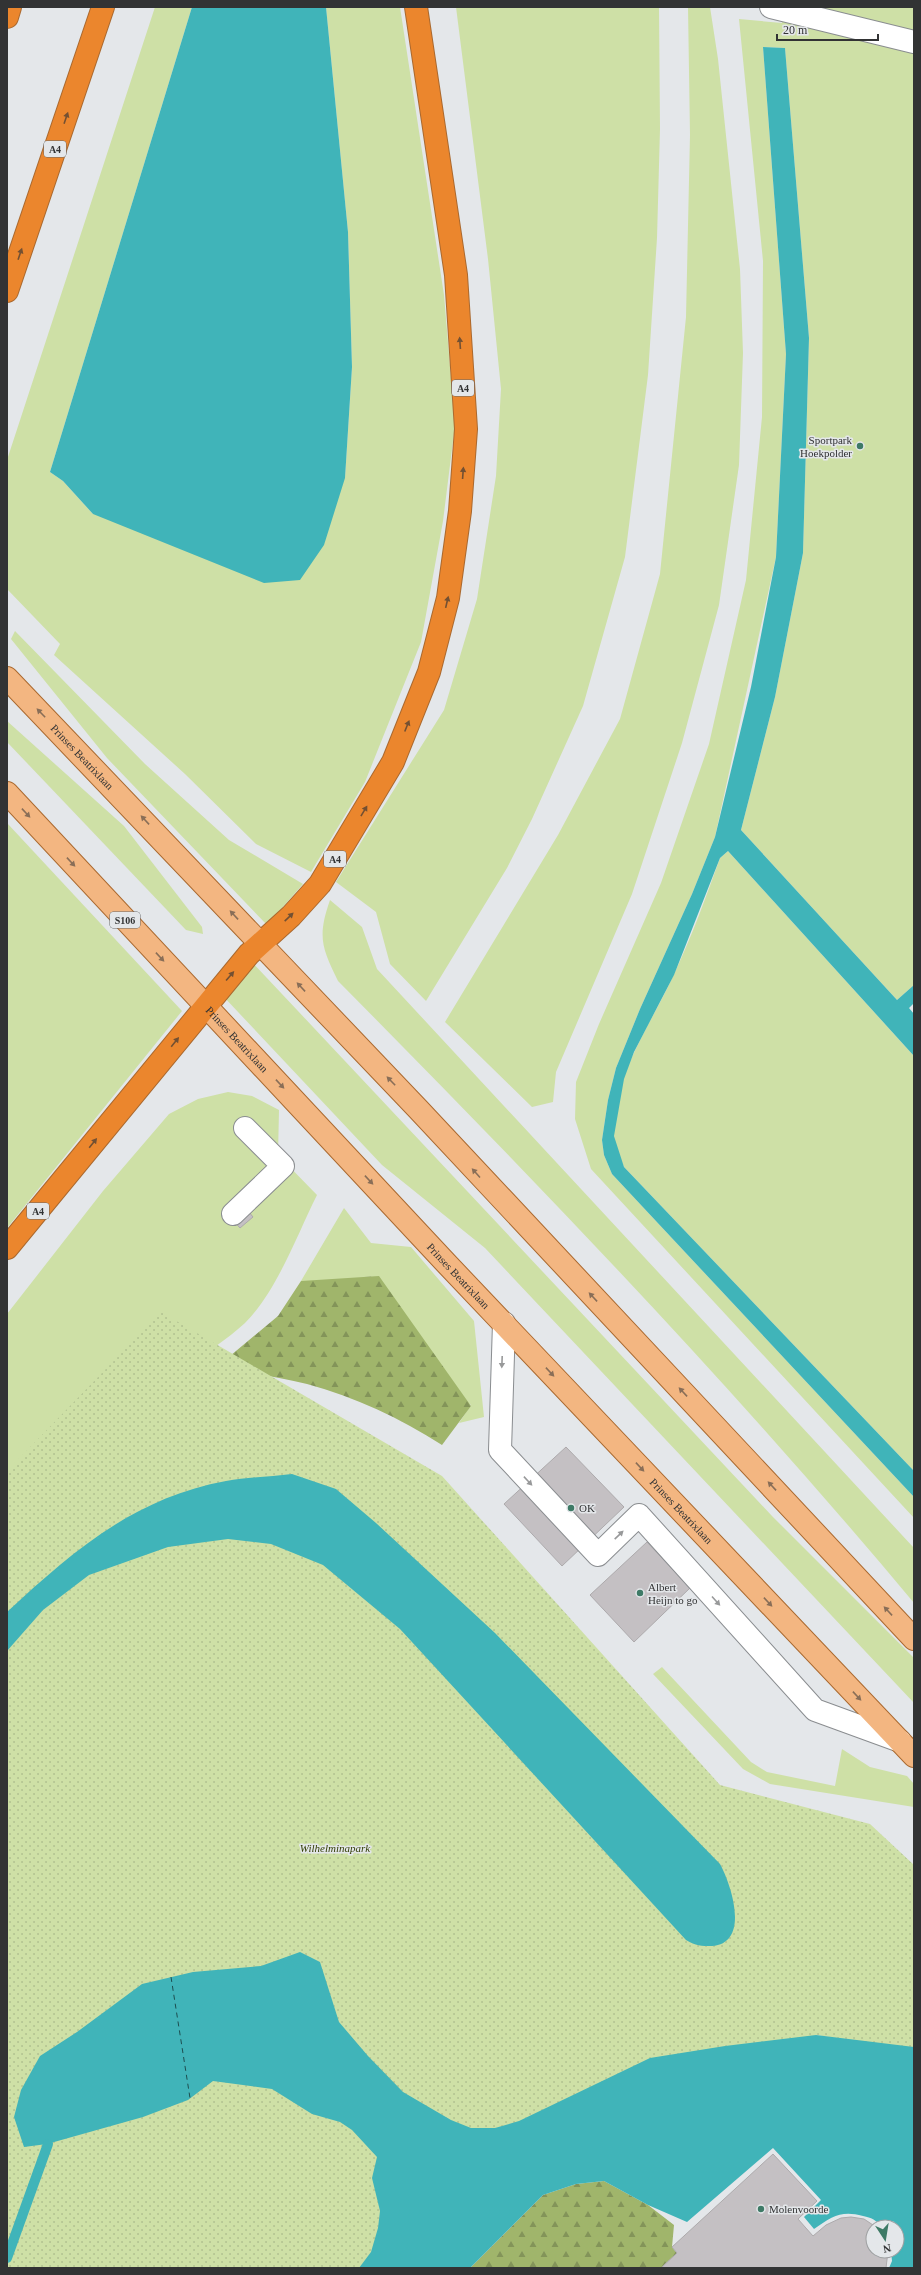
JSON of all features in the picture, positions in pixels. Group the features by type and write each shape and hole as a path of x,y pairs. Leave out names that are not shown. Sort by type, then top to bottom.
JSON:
{"highway":[{"path":"7,17 10,7"},
{"name":"A4","path":"7,291 103,7"},
{"name":"A4","path":"7,1248 205,1006 260,943 291,916 320,884 393,762 429,672 448,598 460,511 466,429 456,275 416,7"}],"main road":[{"name":"Prinses Beatrixlaan","path":"7,678 260,943 799,1514 914,1639"},
{"name":"Prinses Beatrixlaan","path":"7,793 205,1006 907,1749"}],"lane":[{"path":"771,7 914,42"},
{"path":"233,1214 284,1166 245,1128"},
{"path":"504,1323 500,1450 598,1555 639,1515 815,1710 907,1749"}],"green space":[{"path":"155,7 192,7 50,472 63,481 93,514 345,478 352,367 348,232 326,7 400,7 444,295 455,425 443,521 421,642 365,782 311,872 256,844 185,774 54,655 60,644 7,589 7,460"},
{"path":"456,7 659,7 660,129 657,238 648,375 625,557 583,706 532,819 507,868 426,1001 390,964 376,912 336,882 444,710 477,599 496,476 501,389 488,259"},
{"path":"688,7 710,7 718,59 740,269 743,353 739,465 719,605 682,743 632,894 556,1072 553,1102 532,1107 445,1022 558,835 620,719 660,574 686,317 690,135"},
{"name":"Sportpark Hoekpolder","path":"781,7 914,7 914,985 897,1000 741,830 775,697 803,553 809,338 785,48 763,47 786,354 776,557 715,837 692,894 640,1009 616,1068 608,1100 602,1140 604,1155 612,1174 914,1497 914,1518 591,1169 575,1119 576,1082 599,1024 661,883 709,744 746,580 762,417 763,261 739,19 782,23"},
{"path":"15,631 145,764 229,840 303,884 267,925 107,758 11,639"},
{"path":"7,721 124,826 202,927 203,934 186,930 7,742"},
{"path":"7,823 182,1011 7,1228"},
{"path":"728,851 914,1056 914,1471 624,1167 616,1147 614,1139 615,1113 619,1092 626,1072 644,1032 681,960 720,858"},
{"path":"330,900 362,927 377,969 914,1548 914,1603 776,1443 633,1286 486,1132 338,981 328,960 323,942 324,924"},
{"path":"252,962 772,1516 914,1658 914,1703 485,1248 382,1165 223,996"},
{"path":"228,1092 252,1096 279,1110 278,1155 317,1195 277,1279 267,1295 245,1323 227,1338 7,1487 7,1314 103,1191 169,1114 198,1099"},
{"path":"344,1208 371,1243 411,1247 474,1321 484,1417 459,1423 471,1405 301,1281"},
{"path":"379,1276 471,1406 442,1445 377,1409 342,1395 307,1384 226,1368 224,1361 278,1316 301,1281"},
{"name":"Wilhelminapark","path":"161,1312 442,1476 720,1785 870,1824 914,1865 914,2050 816,2035 392,2268 7,2268 7,1471"},
{"path":"662,1667 751,1762 767,1772 835,1786 842,1749 870,1767 907,1776 914,1784 914,1807 770,1784 743,1769 653,1674"},
{"path":"604,2181 648,2205 674,2225 672,2247 677,2253 661,2268 470,2268 543,2195 576,2184"}],"water":[{"path":"192,7 326,7 348,232 352,367 345,478 324,545 300,580 264,583 93,514 63,481 50,472"},
{"path":"763,47 785,48 809,338 803,553 775,697 741,830 897,1000 914,985 914,1003 909,1008 914,1014 914,1056 728,851 720,858 674,975 634,1052 624,1079 614,1136 624,1167 914,1471 914,1497 612,1174 604,1155 602,1140 608,1100 616,1068 640,1009 692,894 715,837 751,687 776,557 786,354"},
{"path":"292,1474 336,1489 376,1523 495,1633 720,1864 729,1885 735,1911 735,1924 731,1935 724,1942 712,1946 705,1946 696,1945 686,1940 400,1629 323,1565 271,1544 228,1539 168,1547 89,1575 43,1610 7,1651 7,1612 56,1568 107,1530 162,1500 193,1489 226,1481"},
{"path":"300,1952 320,1962 339,2022 368,2056 403,2092 451,2120 471,2128 495,2128 519,2121 650,2058 725,2046 816,2035 914,2047 914,2268 889,2268 892,2259 905,2259 905,2219 872,2219 856,2214 843,2214 837,2215 814,2229 804,2217 821,2200 773,2148 687,2222 648,2205 604,2181 576,2184 543,2195 470,2268 359,2268 371,2252 378,2228 380,2211 372,2178 377,2157 352,2130 340,2122 312,2114 272,2089 213,2081 188,2100 143,2117 47,2144 24,2147 14,2117 21,2090 40,2056 77,2032 142,1984 193,1972 261,1966"}],"building":[{"path":"245,1207 253,1217 240,1228 232,1219"},
{"path":"566,1447 624,1507 562,1566 504,1504"},
{"path":"647,1542 690,1588 634,1642 590,1595"},
{"name":"Molenvoorde","path":"773,2154 817,2201 798,2219 813,2236 826,2225 841,2218 851,2217 864,2219 865,2259 887,2259 886,2268 661,2268 677,2253 672,2247"}],"waterway":[{"path":"7,2258 48,2144"}],"ferry route":[{"path":"171,1977 190,2098"}],"place":[{"name":"Sportpark Hoekpolder","path":"860,446"},
{"name":"OK","path":"571,1508"},
{"name":"Albert Heijn to go","path":"640,1593"},
{"name":"Molenvoorde","path":"761,2209"}]}
